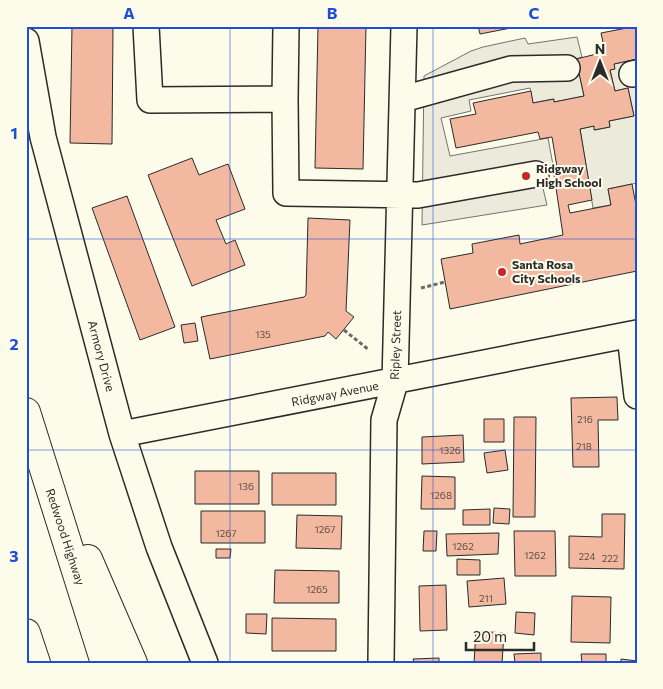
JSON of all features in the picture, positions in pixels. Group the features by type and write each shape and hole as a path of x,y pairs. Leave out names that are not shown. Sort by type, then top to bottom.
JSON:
{"highway":[{"name":"Redwood Highway","path":"27,417 105,663"},
{"path":"27,417 133,663"},
{"path":"26,633 36,663"}],"street":[{"path":"146,26 150,100 285,99"},
{"path":"286,26 286,193 400,196 536,174"},
{"name":"Ripley Street","path":"381,663 384,420 395,382 404,26"},
{"name":"Armory Drive","path":"26,41 43,137 122,434 159,547 205,663"},
{"path":"402,99 511,70 567,68"},
{"path":"634,334 637,396"},
{"name":"Ridgway Avenue","path":"122,434 634,334"}],"path":[{"path":"415,289 445,282"},
{"path":"344,330 370,350"}],"shaded area":[{"path":"577,37 582,57 576,59 584,96 554,102 553,99 533,103 530,88 469,100 471,111 441,118 450,156 548,138 553,165 539,172 547,205 422,225 424,76 471,51 483,47 525,38 528,44"},
{"path":"637,59 637,183 608,189 611,205 593,208 580,129 594,126 595,130 610,127 609,121 634,116 628,88 615,91 610,70 614,69 614,64"}],"building":[{"path":"72,26 113,26 112,144 70,143"},
{"path":"318,26 366,26 363,169 315,168"},
{"path":"478,26 515,26 516,27 480,34"},
{"path":"637,26 637,59 614,64 615,69 610,70 615,91 628,88 634,116 609,121 610,127 594,130 594,126 580,129 592,200 568,205 570,213 611,205 608,189 632,184 637,210 637,271 450,309 441,259 473,253 472,244 519,235 520,244 563,235 553,168 557,167 552,137 540,139 538,132 456,148 450,119 476,114 473,103 531,91 533,103 554,99 554,102 584,96 576,59 605,52 601,33"},
{"path":"192,158 199,175 228,164 245,209 216,220 226,244 235,240 245,265 192,286 148,175"},
{"path":"127,196 175,327 140,340 92,208"},
{"path":"308,218 350,220 346,311 354,317 336,339 328,332 325,336 210,359 201,317 304,297 306,295"},
{"path":"195,323 198,341 184,343 181,325"},
{"path":"617,397 618,420 598,420 599,467 573,467 571,398"},
{"path":"514,417 536,417 535,517 513,517"},
{"path":"484,419 504,419 504,442 484,442"},
{"path":"463,435 464,462 422,464 422,437"},
{"path":"505,450 508,470 487,473 484,453"},
{"path":"195,471 259,471 259,504 195,504"},
{"path":"272,473 336,473 336,505 272,505"},
{"path":"422,476 455,477 455,509 421,509"},
{"path":"494,508 510,509 509,524 493,523"},
{"path":"490,509 490,525 463,525 463,510"},
{"path":"201,511 265,511 265,543 201,543"},
{"path":"602,514 625,514 624,569 569,568 569,536 602,537"},
{"path":"297,515 342,516 341,549 296,548"},
{"path":"424,531 437,531 436,551 423,551"},
{"path":"514,531 555,531 556,576 515,576"},
{"path":"499,533 498,554 447,556 446,534"},
{"path":"216,549 231,549 230,558 216,558"},
{"path":"457,559 480,560 480,575 457,575"},
{"path":"275,570 339,571 339,603 274,603"},
{"path":"504,578 506,604 469,607 467,581"},
{"path":"446,585 447,630 420,631 419,586"},
{"path":"572,596 611,597 610,643 571,642"},
{"path":"516,612 535,613 534,635 515,633"},
{"path":"246,614 267,614 266,634 246,633"},
{"path":"272,618 336,619 336,651 272,651"},
{"path":"476,631 504,633 502,663 474,663"},
{"path":"541,653 541,663 515,663 514,654"},
{"path":"581,654 606,654 606,663 582,663"},
{"path":"439,658 439,663 414,663 413,659"},
{"path":"621,659 637,661 637,663 621,663"}],"place":[{"name":"Ridgway High School","path":"526,176"},
{"name":"Santa Rosa City Schools","path":"502,272"}]}
